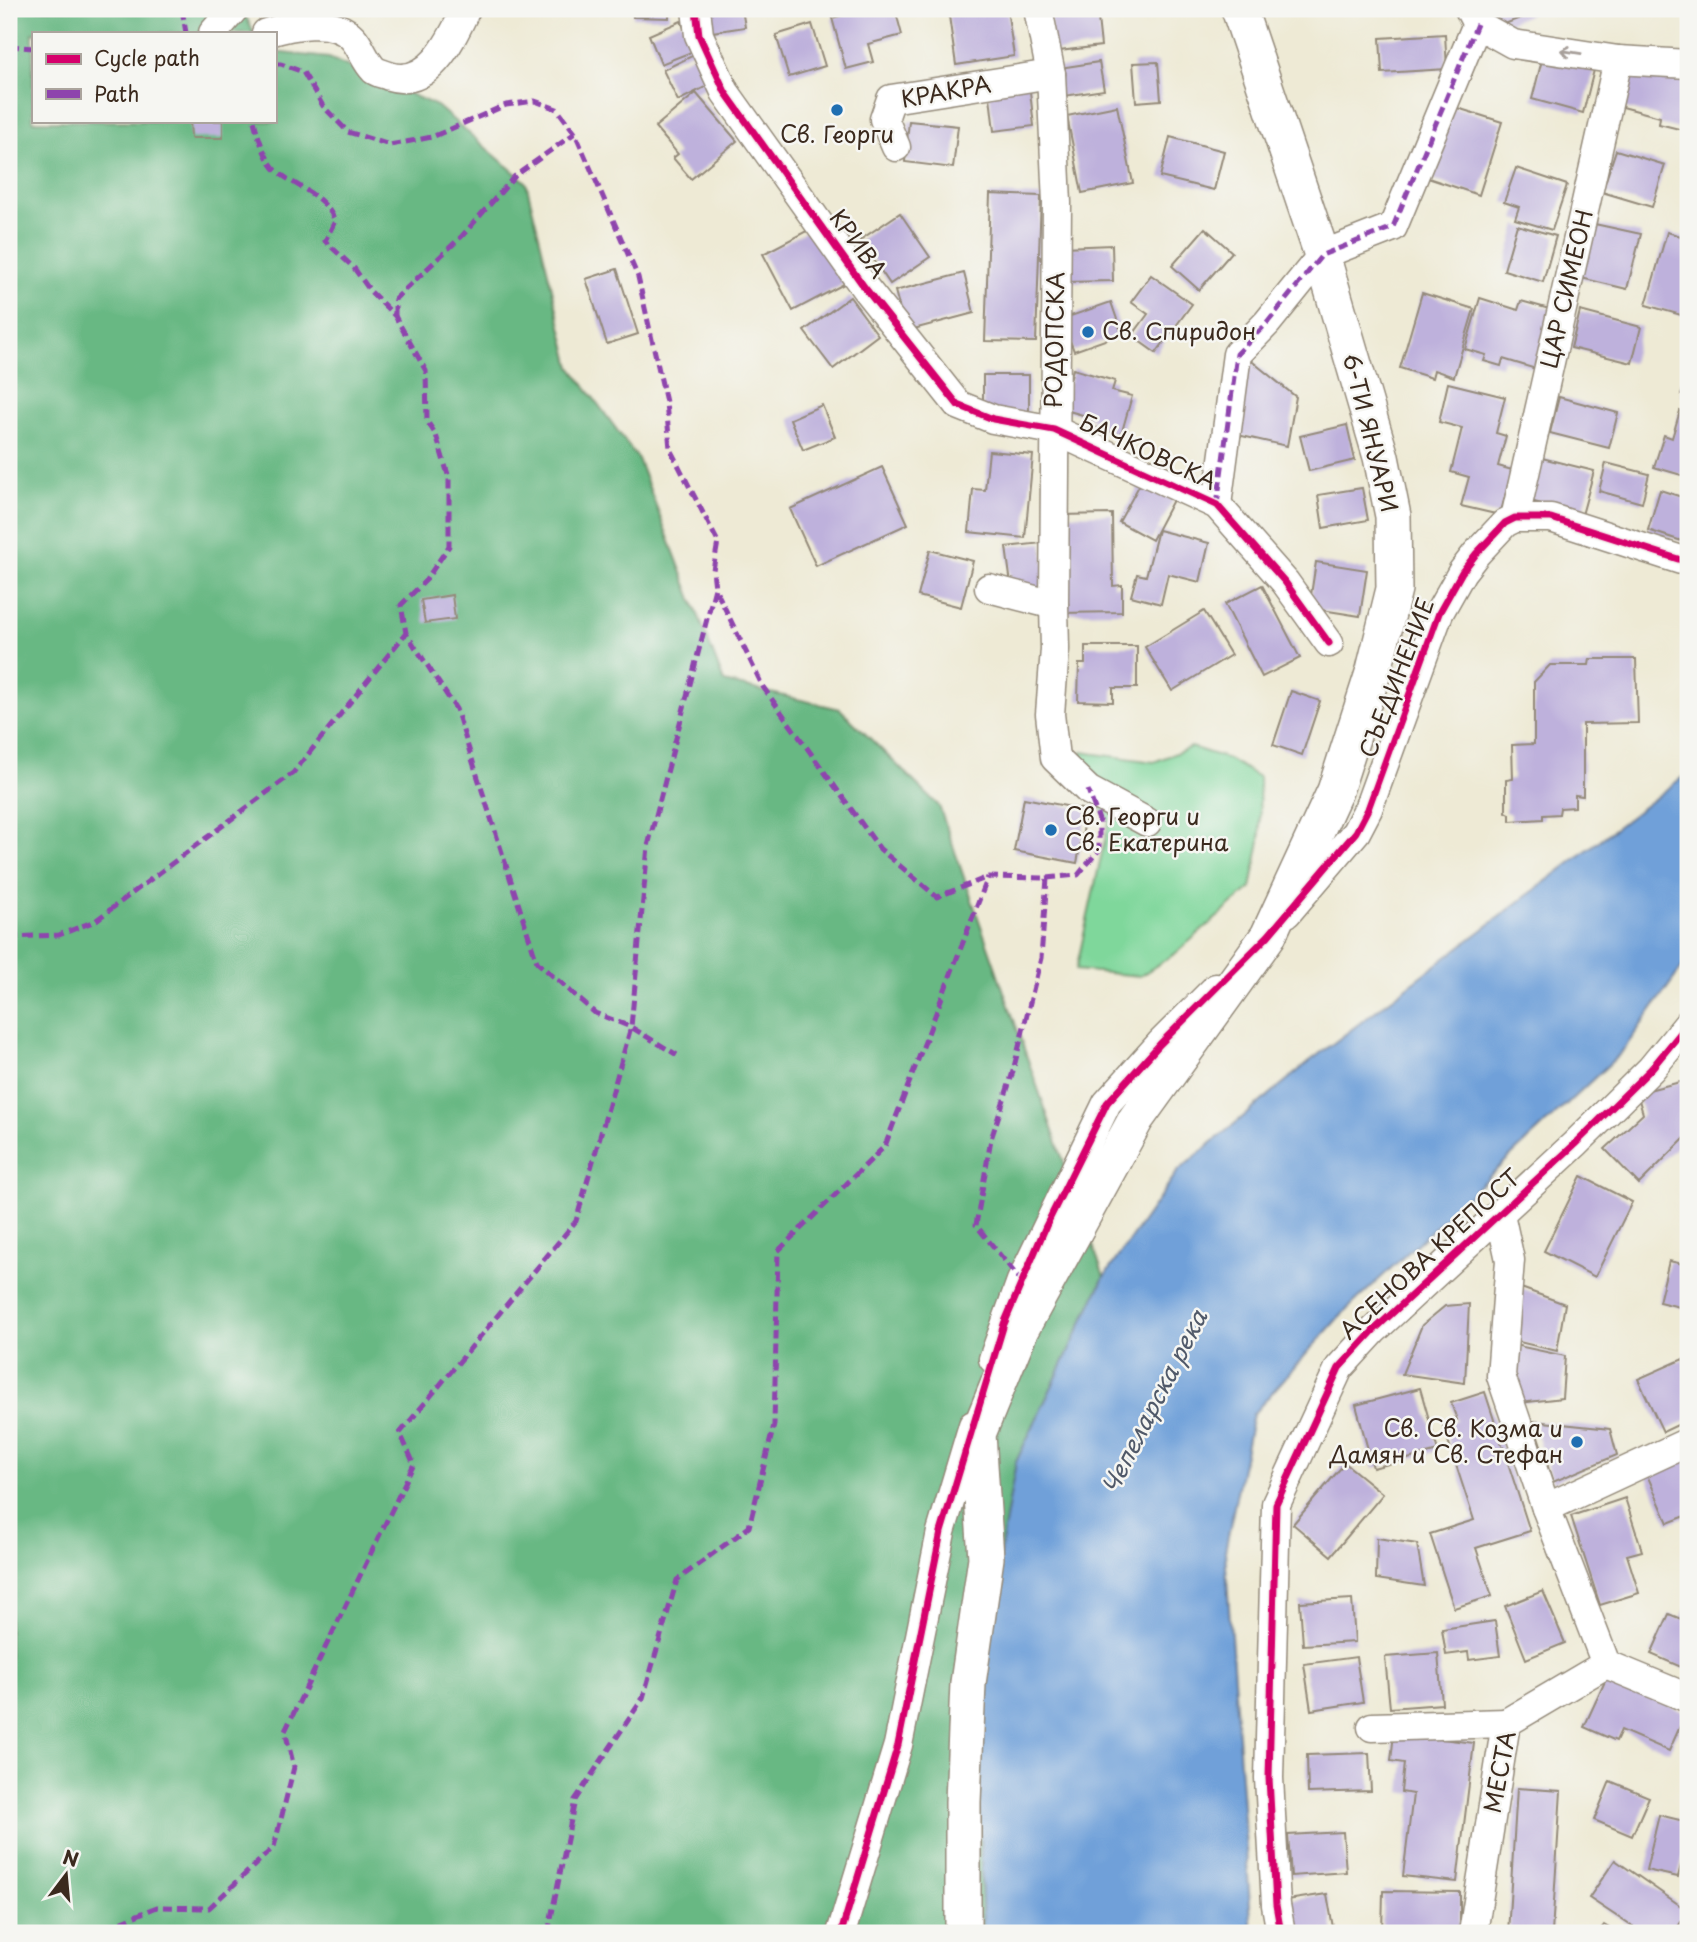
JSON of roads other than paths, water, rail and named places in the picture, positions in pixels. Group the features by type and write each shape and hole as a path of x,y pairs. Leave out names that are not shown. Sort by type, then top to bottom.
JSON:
{"main road":[{"name":"6-ТИ ЯНУАРИ","path":"963,1933 963,1802 968,1683 986,1558 978,1434 1020,1331 1136,1119 1268,936 1335,791 1374,670 1394,589 1393,516 1381,457 1322,255 1239,9"}],"street":[{"path":"214,32 234,9"},
{"path":"270,32 290,25 326,24 352,36 375,71 397,78 424,72 447,48 466,9"},
{"name":"КРИВА","path":"696,9 699,36 725,92 865,288 958,405 992,419 1055,430"},
{"name":"РОДОПСКА","path":"1038,9 1051,74 1057,203 1055,649 1050,714 1055,758 1088,790 1147,822"},
{"path":"1473,16 1513,44 1618,60 1688,62"},
{"name":"БАЧКОВСКА","path":"1217,505 1237,354 1267,323 1322,255 1393,227 1473,16"},
{"name":"ЦАР СИМЕОН","path":"1515,518 1618,60"},
{"name":"КРАКРА","path":"896,148 884,119 891,99 1051,74"},
{"name":"БАЧКОВСКА","path":"1055,430 1217,505 1285,582 1329,643"},
{"path":"1515,518 1551,518 1681,560 1688,559"},
{"name":"СЪЕДИНЕНИЕ","path":"841,1933 898,1745 940,1532 1004,1324 1021,1281 1107,1103 1160,1044 1268,936 1356,832 1368,809 1439,613 1476,554 1505,523 1515,518"},
{"path":"989,588 1054,605"},
{"name":"АСЕНОВА КРЕПОСТ","path":"1281,1933 1276,1905 1269,1777 1276,1504 1339,1368 1373,1331 1651,1069 1688,1024"},
{"path":"1500,1214 1510,1260 1501,1376 1546,1508 1605,1664 1688,1698"},
{"path":"1546,1508 1688,1442"},
{"name":"МЕСТА","path":"1473,1933 1506,1723 1605,1664"},
{"path":"1372,1727 1506,1723"}],"water":[{"name":"Чепеларска река","path":"1688,773 1688,959 1621,1053 1339,1317 1253,1414 1225,1551 1252,1933 983,1933 976,1692 1016,1462 1104,1277 1178,1171 1310,1061"}],"place":[{"name":"Св. Георги","path":"837,110"},
{"name":"Св. Спиридон","path":"1088,332"},
{"name":"Св. Георги и Св. Екатерина","path":"1051,830"},
{"name":"Св. Св. Козма и Дамян и Св. Стефан","path":"1577,1442"}]}
